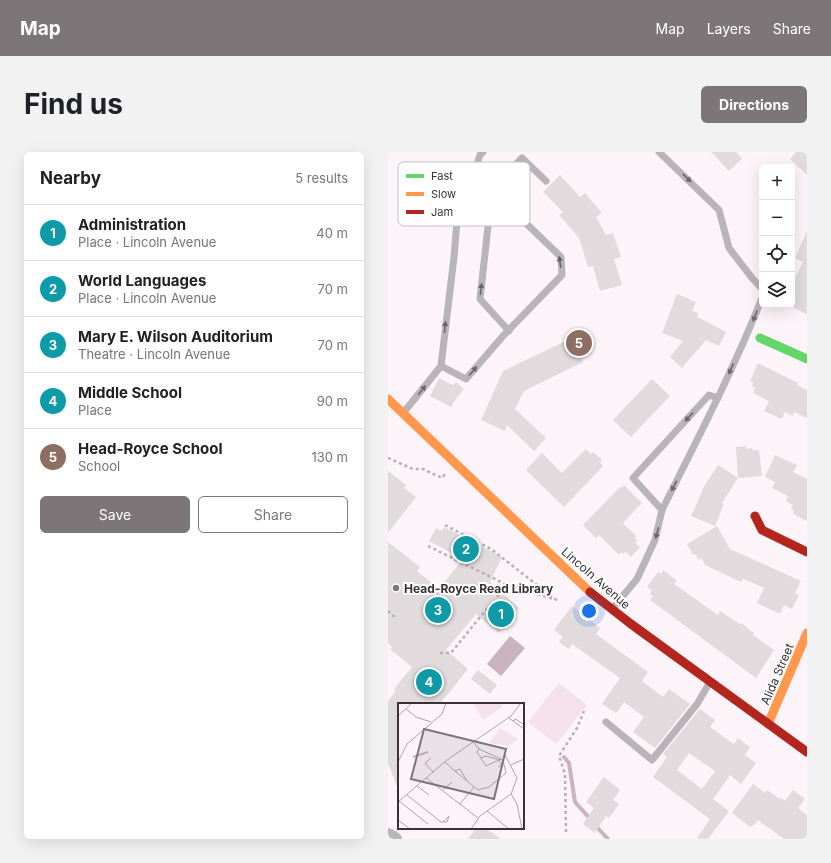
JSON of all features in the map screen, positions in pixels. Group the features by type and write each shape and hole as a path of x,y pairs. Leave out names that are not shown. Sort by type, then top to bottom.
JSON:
{"main road":[{"path":"760,338 807,359"},
{"name":"Lincoln Avenue","path":"388,399 575,578 612,610 807,752"},
{"path":"755,516 762,530 807,552"},
{"name":"Alida Street","path":"768,724 807,633"}],"street":[{"path":"388,835 395,839"}],"lane":[{"path":"478,162 480,155 483,152"},
{"path":"659,152 719,210 728,248 759,286"},
{"path":"518,162 522,158 526,162"},
{"path":"530,166 546,181"},
{"path":"403,414 441,366 457,226"},
{"path":"488,226 480,299 509,330"},
{"path":"441,366 466,379 509,330 562,275 561,256 530,226"},
{"path":"612,610 637,578 655,540 662,510 718,398 748,334 759,306"},
{"path":"748,334 760,338"},
{"path":"662,510 633,478 709,395 718,398"},
{"path":"606,722 652,760 697,704 711,682"}],"path":[{"path":"388,458 413,469 423,469 442,478 455,463"},
{"path":"428,546 507,585 557,600 491,548 445,525"},
{"path":"497,597 507,585"},
{"path":"440,653 451,653 490,606"},
{"path":"388,611 396,618"},
{"path":"566,832 564,803 566,783 565,774 559,756 577,728 584,711"}],"shaded area":[{"path":"510,636 525,648 501,676 487,664"},
{"path":"559,683 587,705 556,744 528,722"}],"building":[{"path":"711,152 736,152 742,159 729,171"},
{"path":"796,152 807,152 807,175 790,159"},
{"path":"560,175 580,197 585,193 602,213 596,217 606,235 613,233 621,257 614,259 622,285 600,291 593,266 588,267 579,238 559,215 563,212 543,192"},
{"path":"807,231 807,314 794,308 795,278 803,262 795,258"},
{"path":"677,294 696,302 692,311 698,313 697,317 726,332 719,346 706,340 682,368 670,357 683,341 662,333"},
{"path":"572,338 583,362 524,391 515,409 546,438 534,451 507,425 505,431 481,420 503,371"},
{"path":"758,363 798,383 797,385 807,390 807,418 794,412 793,416 785,412 782,419 764,411 769,401 753,393 755,388 752,386 753,382 750,381"},
{"path":"439,378 453,385 456,382 464,389 451,407 430,396"},
{"path":"652,379 670,396 631,437 613,420"},
{"path":"746,446 746,449 752,448 752,450 759,450 762,476 738,478 736,447"},
{"path":"586,449 591,454 593,452 602,460 600,463 603,466 564,507 526,470 542,453 562,473"},
{"path":"775,455 797,465 793,472 807,479 807,521 793,514 794,511 791,509 793,505 786,501 788,496 772,488 775,482 765,477"},
{"path":"718,465 738,478 722,503 724,504 715,526 691,516 705,485"},
{"path":"388,471 406,485 404,488 416,497 388,533"},
{"path":"624,485 642,503 623,523 636,536 635,538 637,541 635,543 640,547 631,557 626,552 623,554 621,552 619,555 599,535 596,538 583,525 620,487 621,488"},
{"path":"717,526 730,549 801,581 795,593 799,595 792,609 784,605 780,614 757,603 764,588 743,579 741,582 705,565 701,558 699,560 695,554 693,555 687,544"},
{"path":"444,527 502,557 490,582 519,608 499,633 476,614 446,650 468,669 441,703 398,703 398,789 388,763 388,701 396,691 394,689 412,667 390,649 392,647 388,643 388,542 420,567 417,571 439,589 463,559 429,541 436,528 442,531"},
{"path":"663,570 677,581 674,584 718,615 720,611 740,624 741,623 754,633 753,635 774,650 756,678 650,600 653,596 649,594 652,591 647,587 658,572 661,574"},
{"path":"572,606 600,628 596,634 648,672 642,681 663,697 669,689 690,704 655,748 633,732 644,717 624,702 616,713 602,704 620,678 572,644 569,649 559,642 563,637 554,630"},
{"path":"478,670 497,685 490,694 471,679"},
{"path":"700,709 715,720 710,727 734,744 738,738 750,747 745,755 756,763 741,784 730,775 713,799 729,811 708,839 697,838 710,819 653,777 667,757 663,754","holes":["689,753 715,771 702,789 677,770"]},
{"path":"604,777 620,790 613,800 619,804 609,818 606,816 595,833 583,824 594,808 586,802"},
{"path":"753,784 765,793 767,790 785,801 793,790 805,799 798,808 807,815 807,839 784,839 758,820 753,826 752,825 750,827 732,813"},
{"path":"475,829 486,829 501,839 468,839"}],"waterway":[{"path":"564,757 569,763 575,802 591,820"},
{"path":"595,825 608,839"}],"traffic: fast":[{"path":"760,338 807,359"}],"traffic: slow":[{"path":"388,399 590,592"},
{"path":"768,724 807,633"}],"traffic: jam":[{"path":"755,516 762,530 807,552"},
{"path":"590,592 631,624 807,752"}],"place":[{"name":"Head-Royce School","path":"579,343"},
{"name":"World Languages","path":"466,549"},
{"name":"Head-Royce Read Library","path":"396,588"},
{"name":"Mary E. Wilson Auditorium","path":"438,610"},
{"name":"Administration","path":"501,614"},
{"name":"Middle School","path":"429,682"}]}
